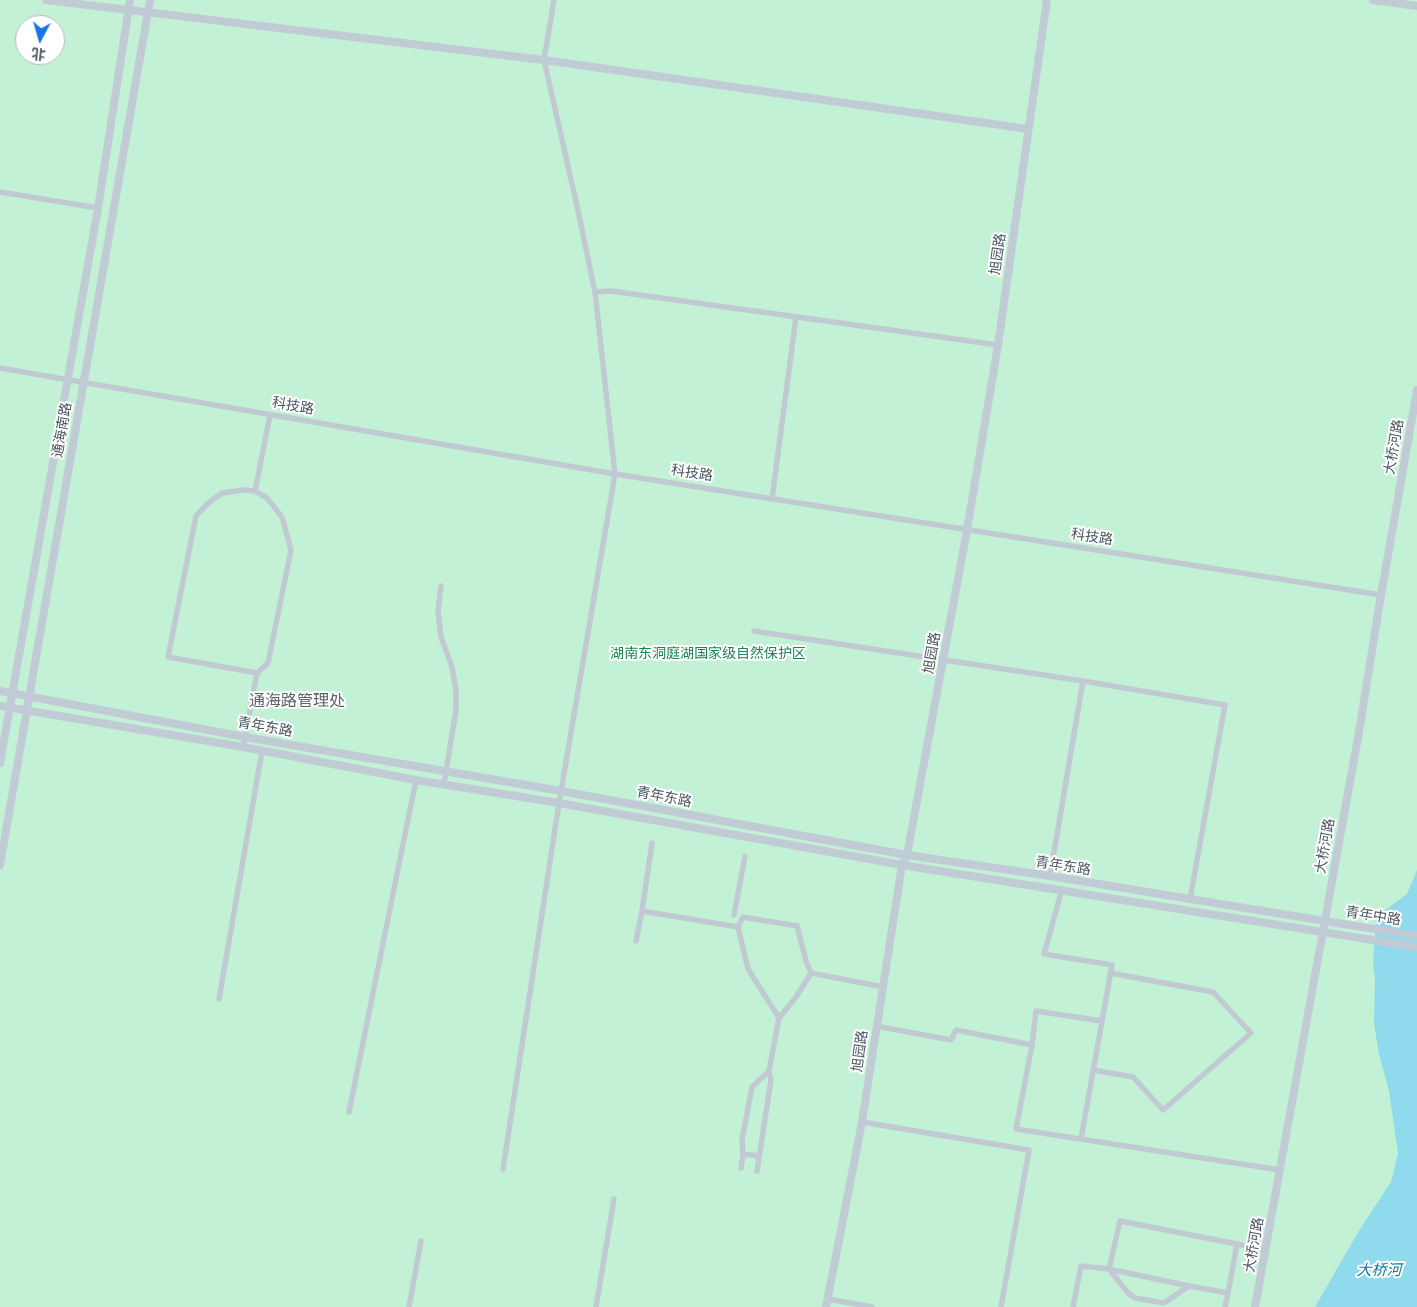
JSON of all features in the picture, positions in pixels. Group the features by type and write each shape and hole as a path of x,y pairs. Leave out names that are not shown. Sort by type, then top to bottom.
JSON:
{"street":[{"path":"46,0 148,14 544,60 1028,129"},
{"name":"通海南路","path":"0,763 98,208 130,0"},
{"name":"通海南路","path":"0,865 150,0"},
{"path":"502,1169 559,804 615,474 595,292 544,60 554,0"},
{"name":"旭园路","path":"827,1303 862,1122 902,865 907,855 967,530 998,345 1047,0"},
{"path":"1373,0 1417,6"},
{"path":"0,192 98,208"},
{"path":"595,292 611,291 998,345"},
{"path":"772,499 796,317"},
{"name":"科技路","path":"0,368 615,474 1381,595"},
{"name":"大桥河路","path":"1255,1307 1359,732 1417,390"},
{"path":"256,491 270,415"},
{"path":"243,747 257,673 268,663 292,550 282,517 267,498 256,491 244,490 222,493 207,504 196,516 168,657 257,673"},
{"path":"441,586 438,611 441,637 452,667 456,690 456,710 444,784"},
{"path":"754,631 1083,681 1225,705 1190,899"},
{"path":"1050,876 1083,681"},
{"name":"青年东路","path":"0,691 245,737 562,791 907,855 1050,876 1324,921"},
{"name":"青年东路","path":"0,706 243,747 416,780 902,865 1417,947"},
{"path":"219,998 262,751"},
{"path":"349,1112 416,780"},
{"path":"636,941 652,843"},
{"path":"744,856 734,915 735,927 748,969 779,1018"},
{"path":"1062,889 1044,954 1112,965 1081,1139"},
{"path":"642,911 735,927"},
{"path":"734,915 797,926 811,974"},
{"path":"735,927 743,917"},
{"name":"青年中路","path":"1324,921 1417,936"},
{"path":"1093,1070 1133,1077 1163,1110 1251,1033 1213,992 1110,973"},
{"path":"811,974 884,987"},
{"path":"757,1171 771,1080 769,1071 779,1018 811,974"},
{"path":"1102,1022 1036,1011 1032,1045 1016,1129 1280,1170"},
{"path":"876,1026 951,1040 956,1030 1032,1045"},
{"path":"741,1168 742,1140 752,1087 769,1071"},
{"path":"862,1122 1029,1150 1001,1307"},
{"path":"743,1154 759,1156"},
{"path":"596,1307 614,1199"},
{"path":"1109,1269 1120,1221 1266,1250"},
{"path":"409,1307 421,1241"},
{"path":"1225,1307 1237,1244"},
{"path":"1073,1307 1081,1266 1109,1269 1228,1293"},
{"path":"1109,1269 1128,1293 1135,1298 1164,1303 1189,1286"},
{"path":"827,1303 872,1307"}],"green space":[{"name":"湖南东洞庭湖国家级自然保护区","path":"0,0 1417,0 1417,1307 0,1307"}],"water":[{"name":"大桥河","path":"1417,870 1417,1307 1315,1307 1360,1229 1391,1182 1398,1153 1389,1091 1379,1054 1374,1024 1375,979 1373,963 1376,917 1407,894"}],"district":[{"name":"通海路管理处","path":"297,701"}]}
